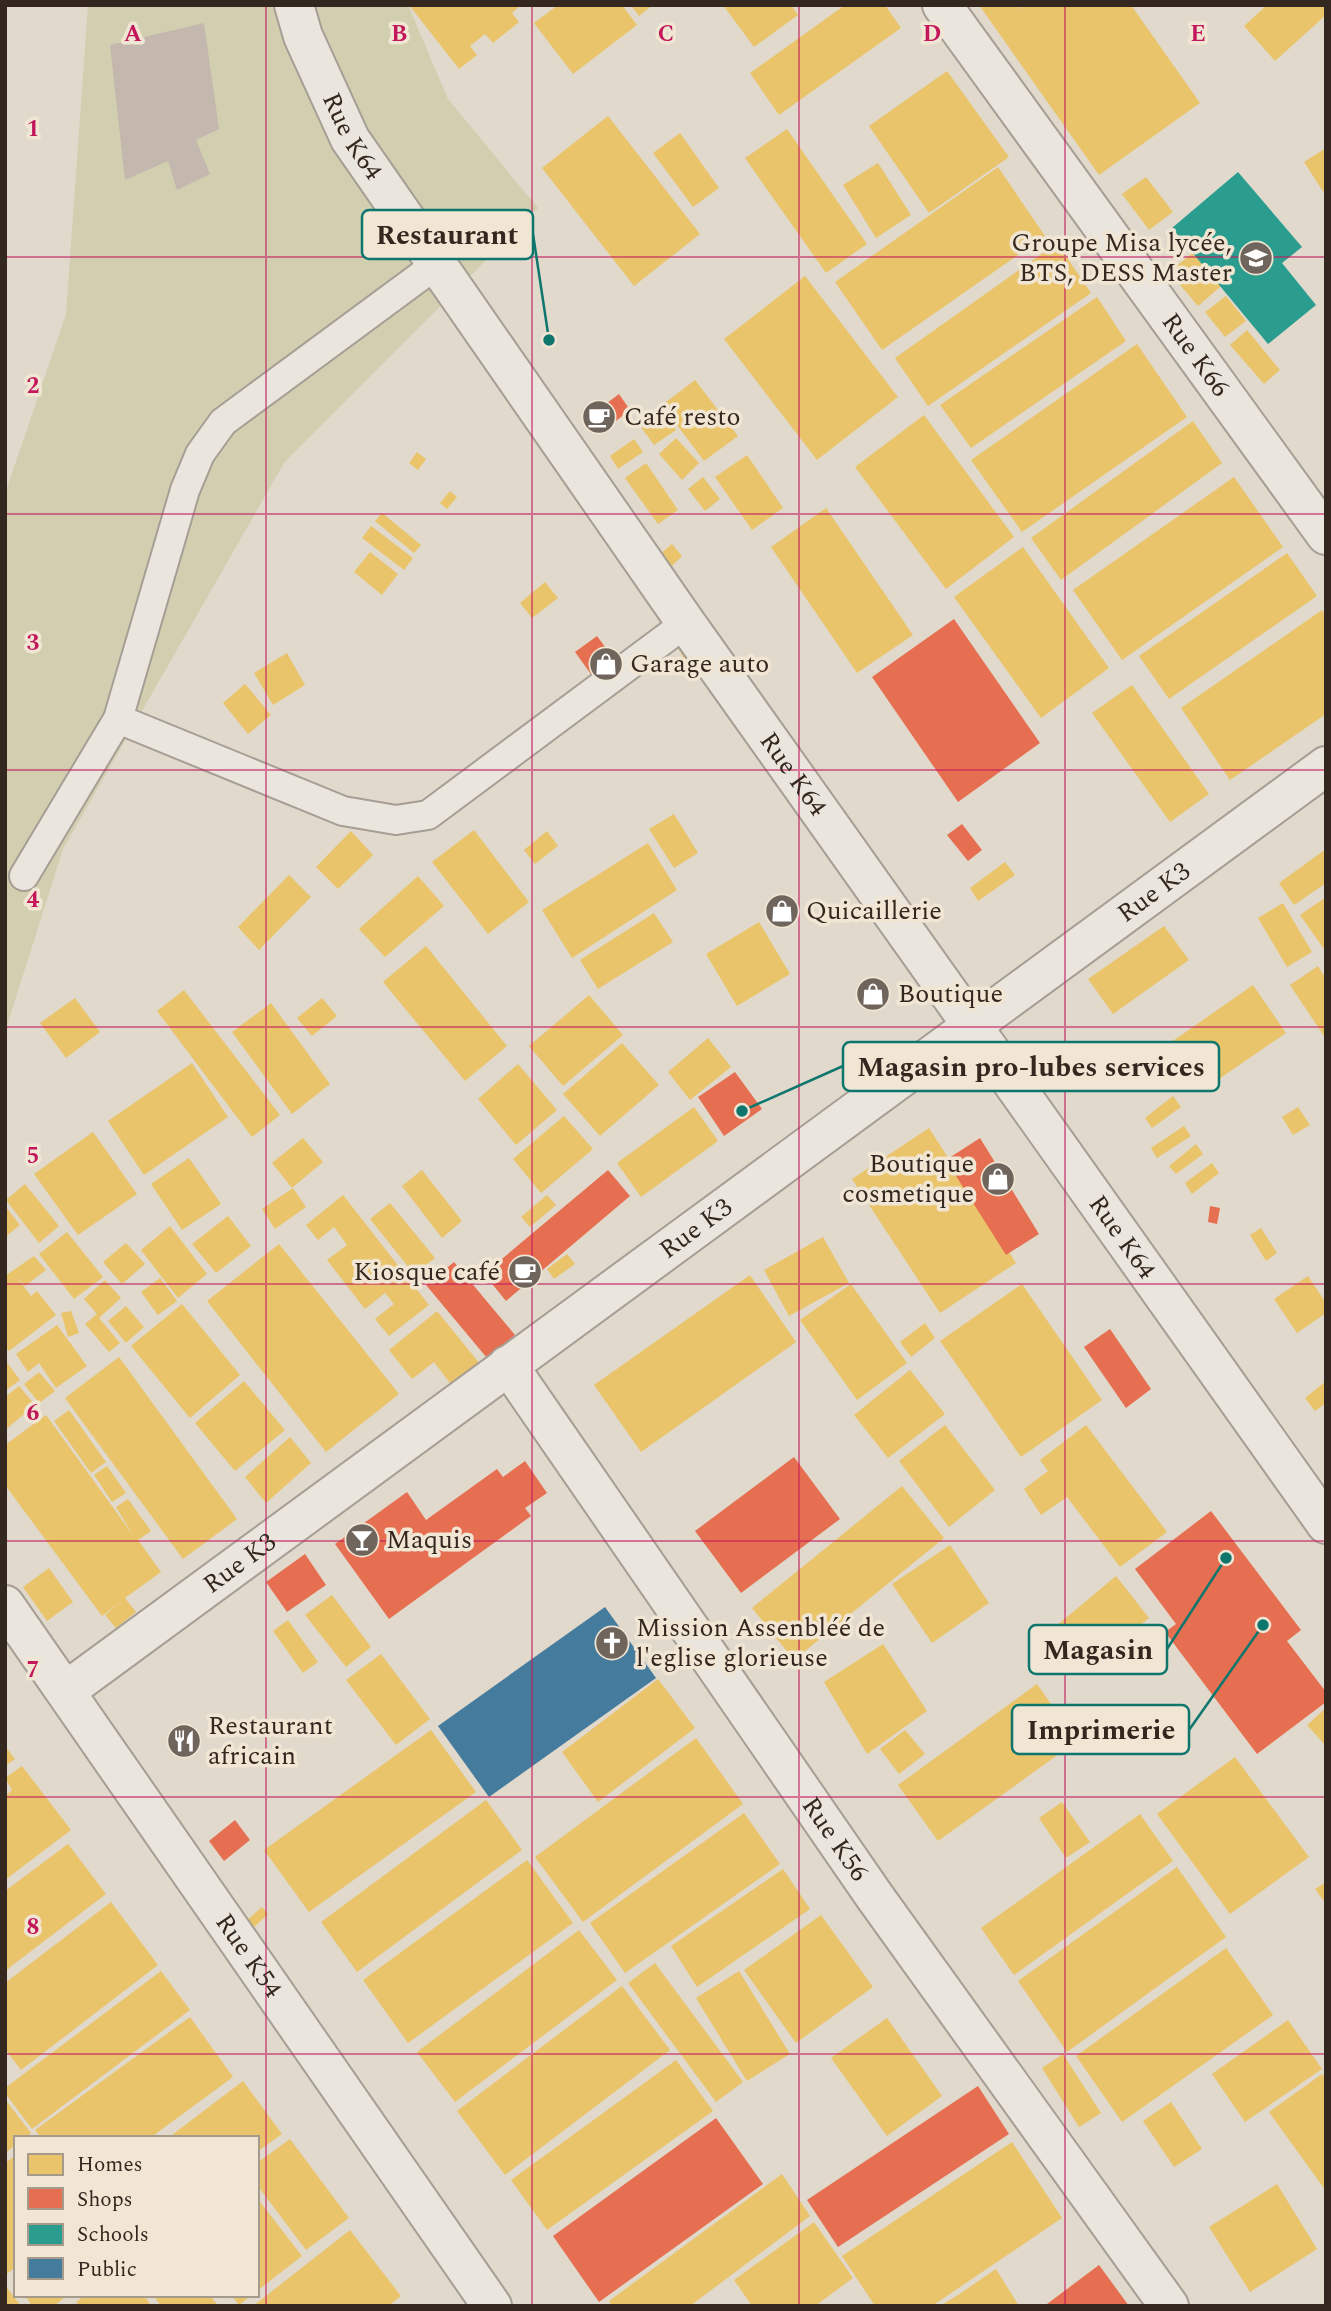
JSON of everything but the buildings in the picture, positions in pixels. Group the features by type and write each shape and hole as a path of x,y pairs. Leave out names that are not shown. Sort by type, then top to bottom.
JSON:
{"street":[{"name":"Rue K64","path":"294,5 303,36 350,139 686,623 975,1025 1326,1524"},
{"name":"Rue K66","path":"942,5 1326,535"},
{"name":"Rue K3","path":"67,1690 1326,766"},
{"name":"Rue K56","path":"508,1365 875,1897 1169,2306"},
{"name":"Rue K54","path":"5,1605 67,1690 492,2306"}],"lane":[{"path":"24,876 118,719 185,490 200,454 223,422 437,264"},
{"path":"118,719 343,811 396,820 428,814 686,623"}],"shaded area":[{"path":"88,5 408,5 448,99 538,208 284,463 63,849 5,1032 5,494 66,314"}],"place":[{"name":"Groupe Misa lycée, BTS, DESS Master","path":"1256,258"},
{"name":"Restaurant","path":"549,340"},
{"name":"Café resto","path":"599,417"},
{"name":"Garage auto","path":"606,664"},
{"name":"Quicaillerie","path":"782,911"},
{"name":"Boutique","path":"873,994"},
{"name":"Magasin pro-lubes services","path":"742,1111"},
{"name":"Boutique cosmetique","path":"998,1179"},
{"name":"Kiosque café","path":"525,1272"},
{"name":"Maquis","path":"362,1540"},
{"name":"Magasin","path":"1226,1558"},
{"name":"Imprimerie","path":"1263,1625"},
{"name":"Mission Assenbléé de l'eglise glorieuse","path":"612,1643"},
{"name":"Restaurant africain","path":"184,1741"}]}
